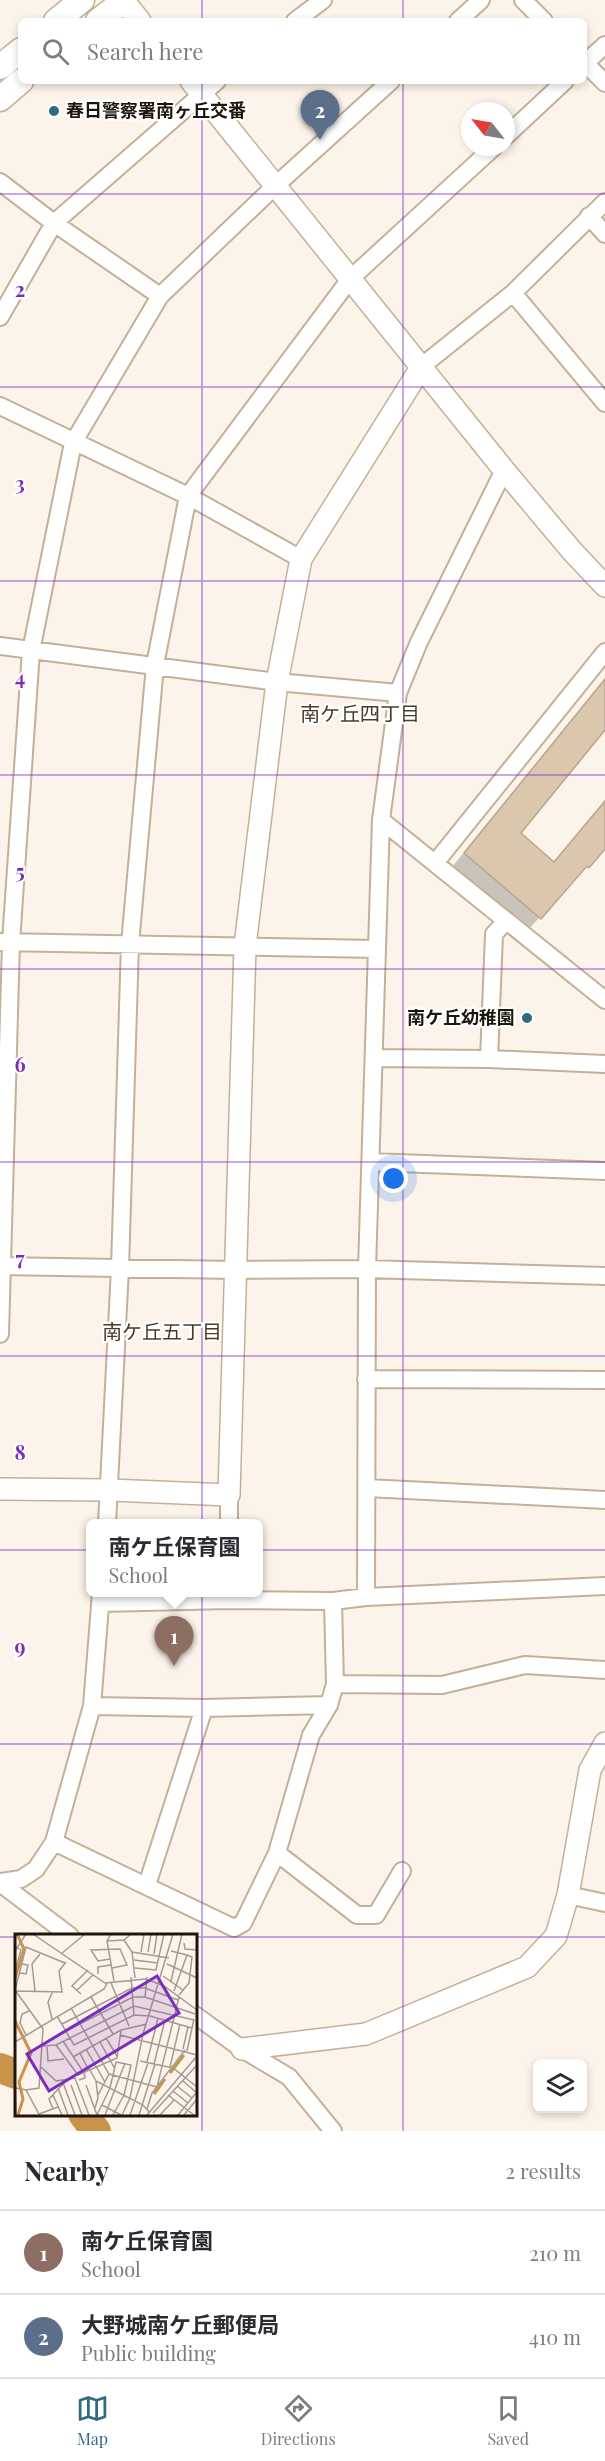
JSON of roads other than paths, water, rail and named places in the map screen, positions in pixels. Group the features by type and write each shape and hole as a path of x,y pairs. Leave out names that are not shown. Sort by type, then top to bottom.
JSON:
{"main road":[{"path":"60,18 82,0"},
{"path":"102,18 124,0"},
{"path":"0,67 18,52"},
{"path":"0,99 18,84"}],"street":[{"path":"124,0 138,18"},
{"path":"299,18 323,0"},
{"path":"461,18 481,0"},
{"path":"523,0 541,18"},
{"path":"587,60 605,45"},
{"path":"587,66 605,83"},
{"path":"0,1334 5,942 31,651 73,443 160,296 275,186 389,84"},
{"path":"515,128 563,84"},
{"path":"0,317 54,223 203,85 275,186 504,470 572,552 605,586"},
{"path":"107,1519 120,1268 130,944 155,665 188,496 350,279 484,156"},
{"path":"0,182 54,223 160,296"},
{"path":"229,1519 244,946 277,682 301,559 422,366 513,293 605,202"},
{"path":"589,216 605,234"},
{"path":"513,293 605,403"},
{"path":"0,406 73,443 188,496 301,559"},
{"path":"366,1597 367,1269 381,820 398,693 419,642 504,470"},
{"path":"0,646 277,682 398,693"},
{"path":"435,863 605,652"},
{"path":"381,820 605,1000"},
{"path":"489,1059 494,934 506,921"},
{"path":"5,942 377,949"},
{"path":"374,1058 489,1059 605,1064"},
{"path":"371,1162 605,1171"},
{"path":"1,1266 235,1270 367,1269 605,1276"},
{"path":"366,1379 605,1380"},
{"path":"367,1488 605,1500"},
{"path":"0,1489 110,1490 229,1495"},
{"path":"251,1597 333,1601 366,1597 605,1586"},
{"path":"0,1883 21,1879 36,1869 54,1842 92,1706 101,1598 166,1597"},
{"path":"54,1842 234,1928 243,1923 277,1853 311,1735 329,1705 334,1684 333,1601"},
{"path":"334,1684 442,1685 525,1665 605,1670"},
{"path":"92,1706 204,1708 329,1705"},
{"path":"147,1885 204,1708"},
{"path":"242,2049 366,2034 526,1967 556,1936 568,1895 590,1770 605,1743"},
{"path":"277,1853 357,1915 376,1915 402,1871"},
{"path":"0,1883 67,1934"},
{"path":"568,1895 605,1903"},
{"path":"196,2016 242,2049 289,2077 333,2131"}],"waterway":[{"path":"0,2068 15,2074"},
{"path":"85,2116 96,2131"}],"place":[{"name":"春日警察署南ヶ丘交番","path":"54,111"},
{"name":"大野城南ケ丘郵便局","path":"320,140"},
{"name":"南ケ丘幼稚園","path":"527,1018"},
{"name":"南ケ丘保育園","path":"174,1666"}],"district":[{"name":"南ケ丘四丁目","path":"360,714"},
{"name":"南ケ丘五丁目","path":"162,1332"}]}
